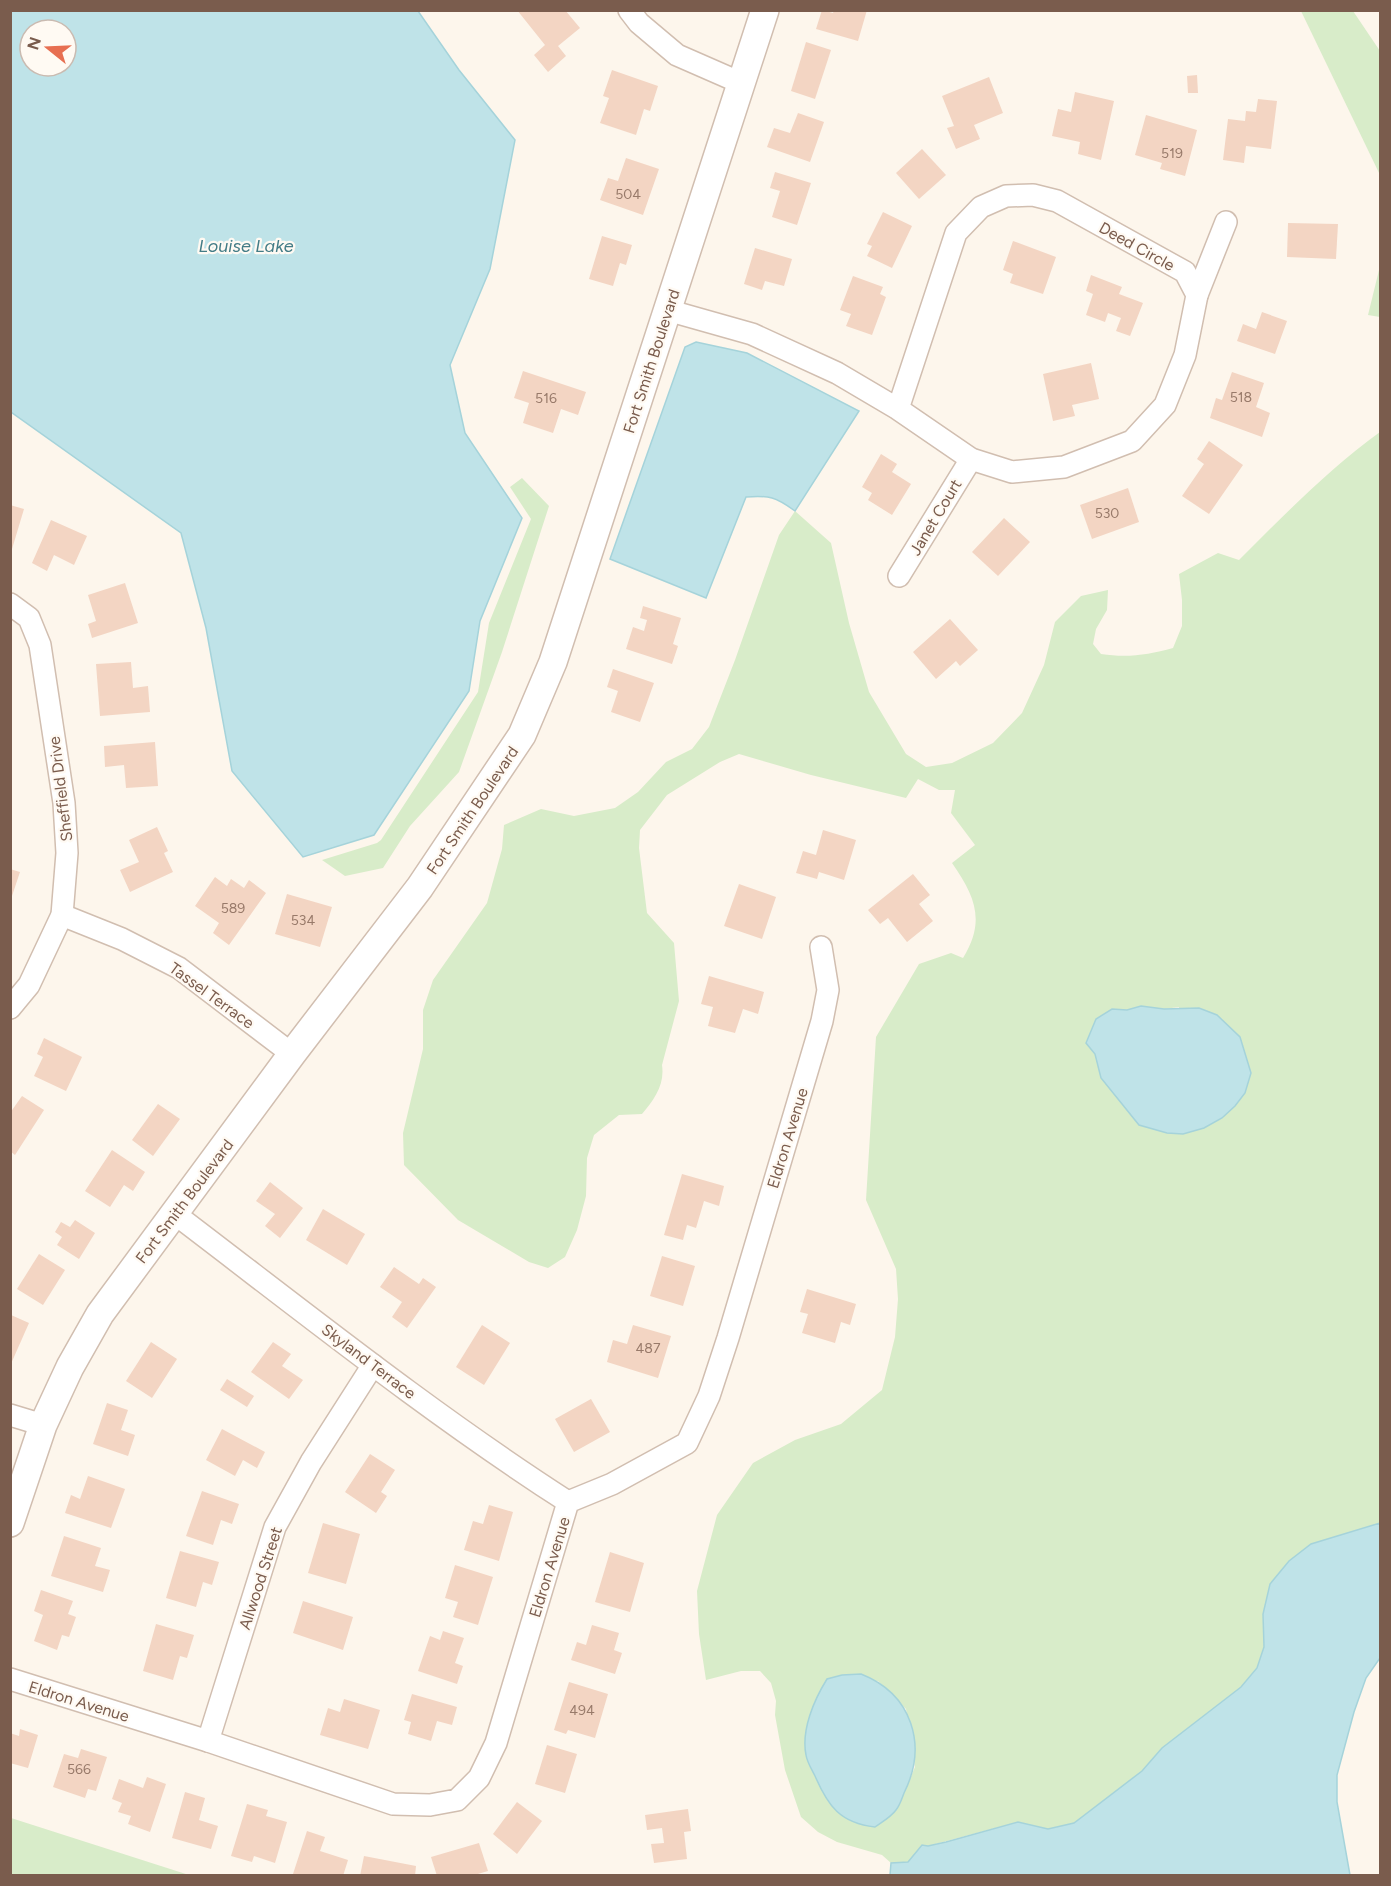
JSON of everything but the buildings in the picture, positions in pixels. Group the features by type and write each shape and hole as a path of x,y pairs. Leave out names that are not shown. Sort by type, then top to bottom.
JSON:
{"street":[{"path":"629,10 639,23 677,55 741,83"},
{"name":"Fort Smith Boulevard","path":"10,1523 43,1425 70,1367 100,1314 292,1054 420,887 522,735 553,662 765,10"},
{"name":"Deed Circle","path":"898,409 956,233 981,207 1006,196 1033,195 1057,201 1185,272 1197,295"},
{"path":"667,310 752,334 837,373 898,409 971,459 1011,472 1064,467 1132,441 1165,405 1185,355 1197,295 1226,222"},
{"name":"Janet Court","path":"899,576 971,459"},
{"name":"Sheffield Drive","path":"10,604 29,618 40,645 64,803 67,853 62,915 29,985 10,1008"},
{"name":"Tassel Terrace","path":"62,915 122,939 179,968 292,1054"},
{"name":"Eldron Avenue","path":"10,1679 208,1741 393,1804 430,1805 457,1800 478,1778 496,1743 568,1502 612,1484 687,1443 709,1396 822,1022 828,990 821,947"},
{"name":"Skyland Terrace","path":"175,1214 503,1460 568,1502"},
{"name":"Allwood Street","path":"208,1741 275,1527 311,1462 374,1365"},
{"path":"10,1414 43,1425"}],"green space":[{"path":"1301,11 1353,11 1380,51 1380,175"},
{"path":"1380,266 1380,317 1368,315"},
{"path":"1380,432 1380,1523 1311,1544 1263,1614 1264,1647 1258,1668 1241,1687 1162,1748 1142,1771 1074,1823 1048,1829 1018,1822 928,1846 908,1862 891,1863 882,1855 837,1842 818,1832 801,1817 785,1770 775,1715 776,1701 771,1683 760,1671 741,1671 706,1680 699,1634 697,1591 717,1515 753,1463 795,1440 841,1424 882,1390 895,1337 898,1299 896,1269 866,1200 876,1037 919,964 951,953 963,958 970,945 976,920 975,909 967,887 952,863 975,845 951,813 955,790 939,790 918,779 906,798 811,775 739,754 720,762 667,795 640,830 639,848 647,913 674,943 679,1001 662,1065 662,1079 654,1098 642,1114 619,1115 594,1135 587,1158 586,1196 577,1230 565,1257 548,1268 529,1262 458,1220 404,1165 403,1133 423,1049 423,1010 433,980 487,903 502,849 504,825 541,809 574,816 615,808 638,792 666,762 692,749 709,727 779,535 795,511 831,543 849,623 869,692 906,754 926,767 952,763 993,743 1022,713 1044,665 1055,622 1081,596 1108,590 1107,610 1096,629 1093,644 1101,654 1137,655 1173,648 1182,626 1179,574 1218,553 1239,560 1307,493","holes":["1141,1006 1164,1009 1179,1007 1167,1133 1139,1125 1101,1078 1095,1054 1086,1043 1096,1019 1112,1009 1127,1010","827,1679 878,1681 906,1709 915,1767 900,1802 806,1755 811,1716"]},
{"path":"522,478 549,506 502,652 459,772 410,826 383,868 345,876 322,860 381,840 478,692 489,623 531,519 510,487"},
{"path":"11,1818 189,1875 11,1875"}],"water":[{"name":"Louise Lake","path":"11,10 418,11 459,70 515,140 490,269 450,365 465,433 522,518 480,621 469,691 374,835 303,857 232,771 206,628 181,533 11,412"},
{"path":"696,342 747,353 859,411 795,511 772,498 746,497 706,598 610,559 685,347"},
{"path":"1141,1006 1164,1009 1199,1008 1217,1015 1240,1037 1251,1073 1245,1093 1222,1118 1204,1128 1183,1134 1167,1133 1139,1125 1101,1078 1095,1054 1086,1043 1096,1019 1112,1009 1127,1010"},
{"path":"1380,1523 1380,1658 1366,1678 1337,1775 1337,1802 1350,1875 890,1875 891,1863 908,1862 922,1845 946,1842 1018,1822 1048,1829 1074,1823 1142,1771 1162,1748 1241,1687 1257,1668 1264,1647 1263,1614 1270,1584 1289,1561 1311,1544"},
{"path":"861,1674 893,1694 911,1723 914,1740 915,1757 900,1804 892,1815 875,1827 853,1822 830,1804 808,1763 805,1745 810,1716 827,1679"}]}
